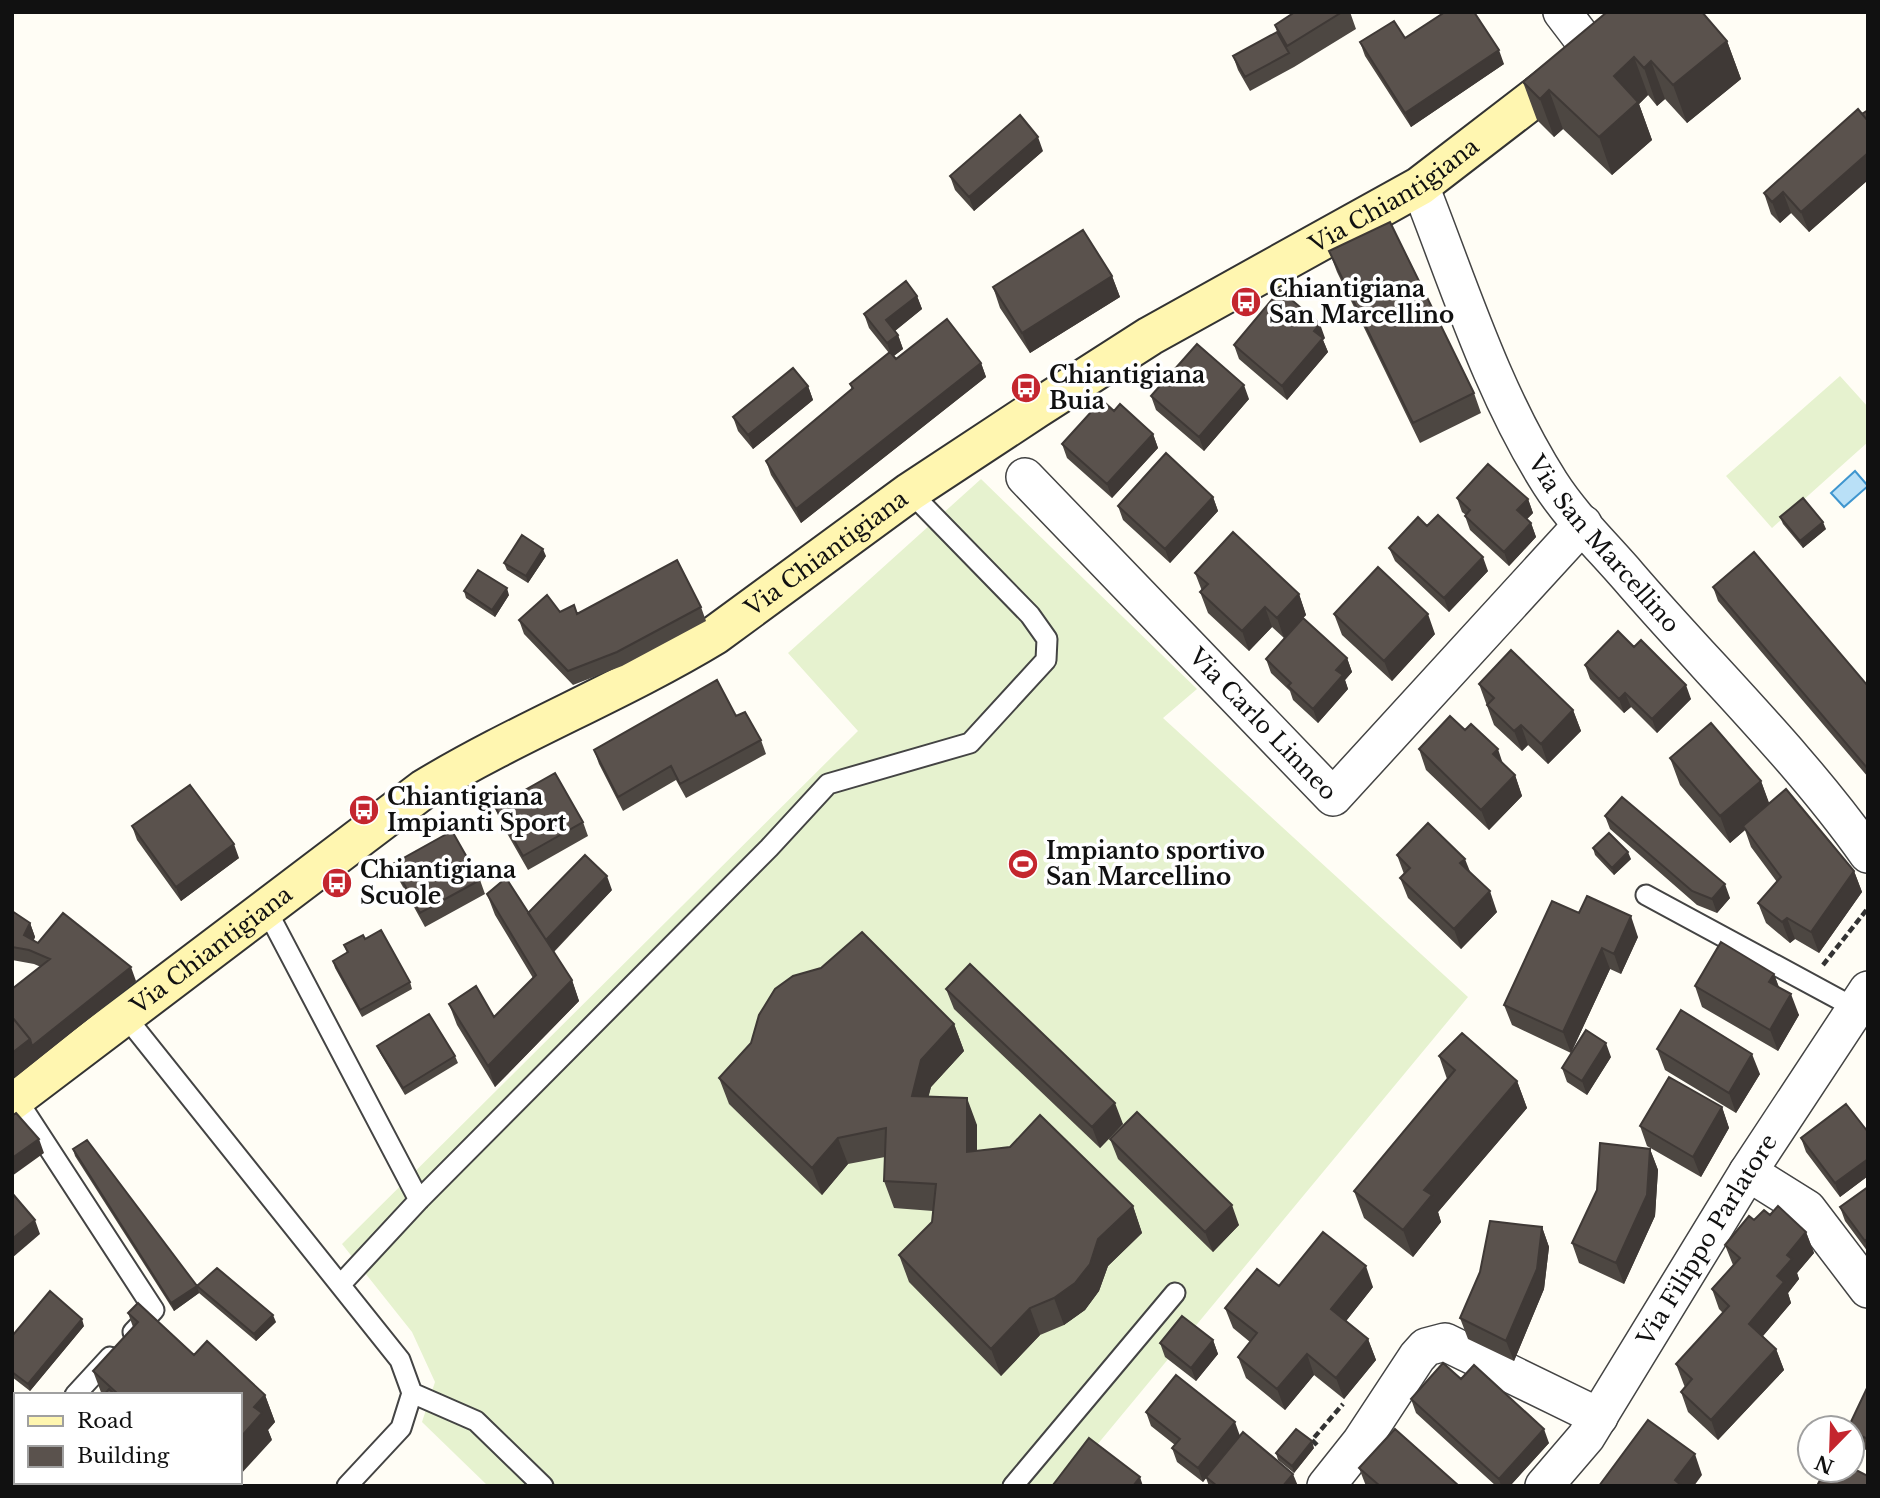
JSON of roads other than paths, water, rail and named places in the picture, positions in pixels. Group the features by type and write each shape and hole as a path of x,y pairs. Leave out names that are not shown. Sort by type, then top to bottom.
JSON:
{"street":[{"path":"1562,12 1594,54"},
{"name":"Via Chiantigiana","path":"14,1100 424,789 484,752 682,655 715,635 910,492 1150,336 1420,186 1646,12"},
{"name":"Via San Marcellino","path":"1420,186 1475,331 1524,439 1551,485 1822,793 1868,854"},
{"name":"Via Carlo Linneo","path":"1025,477 1333,796 1583,524"},
{"name":"Via Filippo Parlatore","path":"1544,1486 1586,1437 1748,1172 1861,999"},
{"path":"1748,1172 1807,1209 1868,1289"},
{"path":"1326,1486 1362,1442 1417,1357 1436,1342 1445,1342 1599,1417"}],"lane":[{"path":"341,1284 419,1200 769,848 828,784 970,743 1046,660 1047,639 1030,615 910,492"},
{"path":"1646,895 1861,999"},
{"path":"266,909 419,1200"},
{"path":"125,1017 400,1360 412,1394 401,1428 347,1486"},
{"path":"14,1100 153,1310 77,1393"},
{"path":"1013,1486 1175,1293"},
{"path":"412,1394 476,1421 543,1486"}],"water":[{"path":"1855,471 1868,486 1844,507 1831,493"}],"place":[{"name":"Chiantigiana San Marcellino","path":"1246,302"},
{"name":"Chiantigiana Buia","path":"1026,388"},
{"name":"Chiantigiana Impianti Sport","path":"364,810"},
{"name":"Impianto sportivo San Marcellino","path":"1023,864"},
{"name":"Chiantigiana Scuole","path":"337,883"}]}
